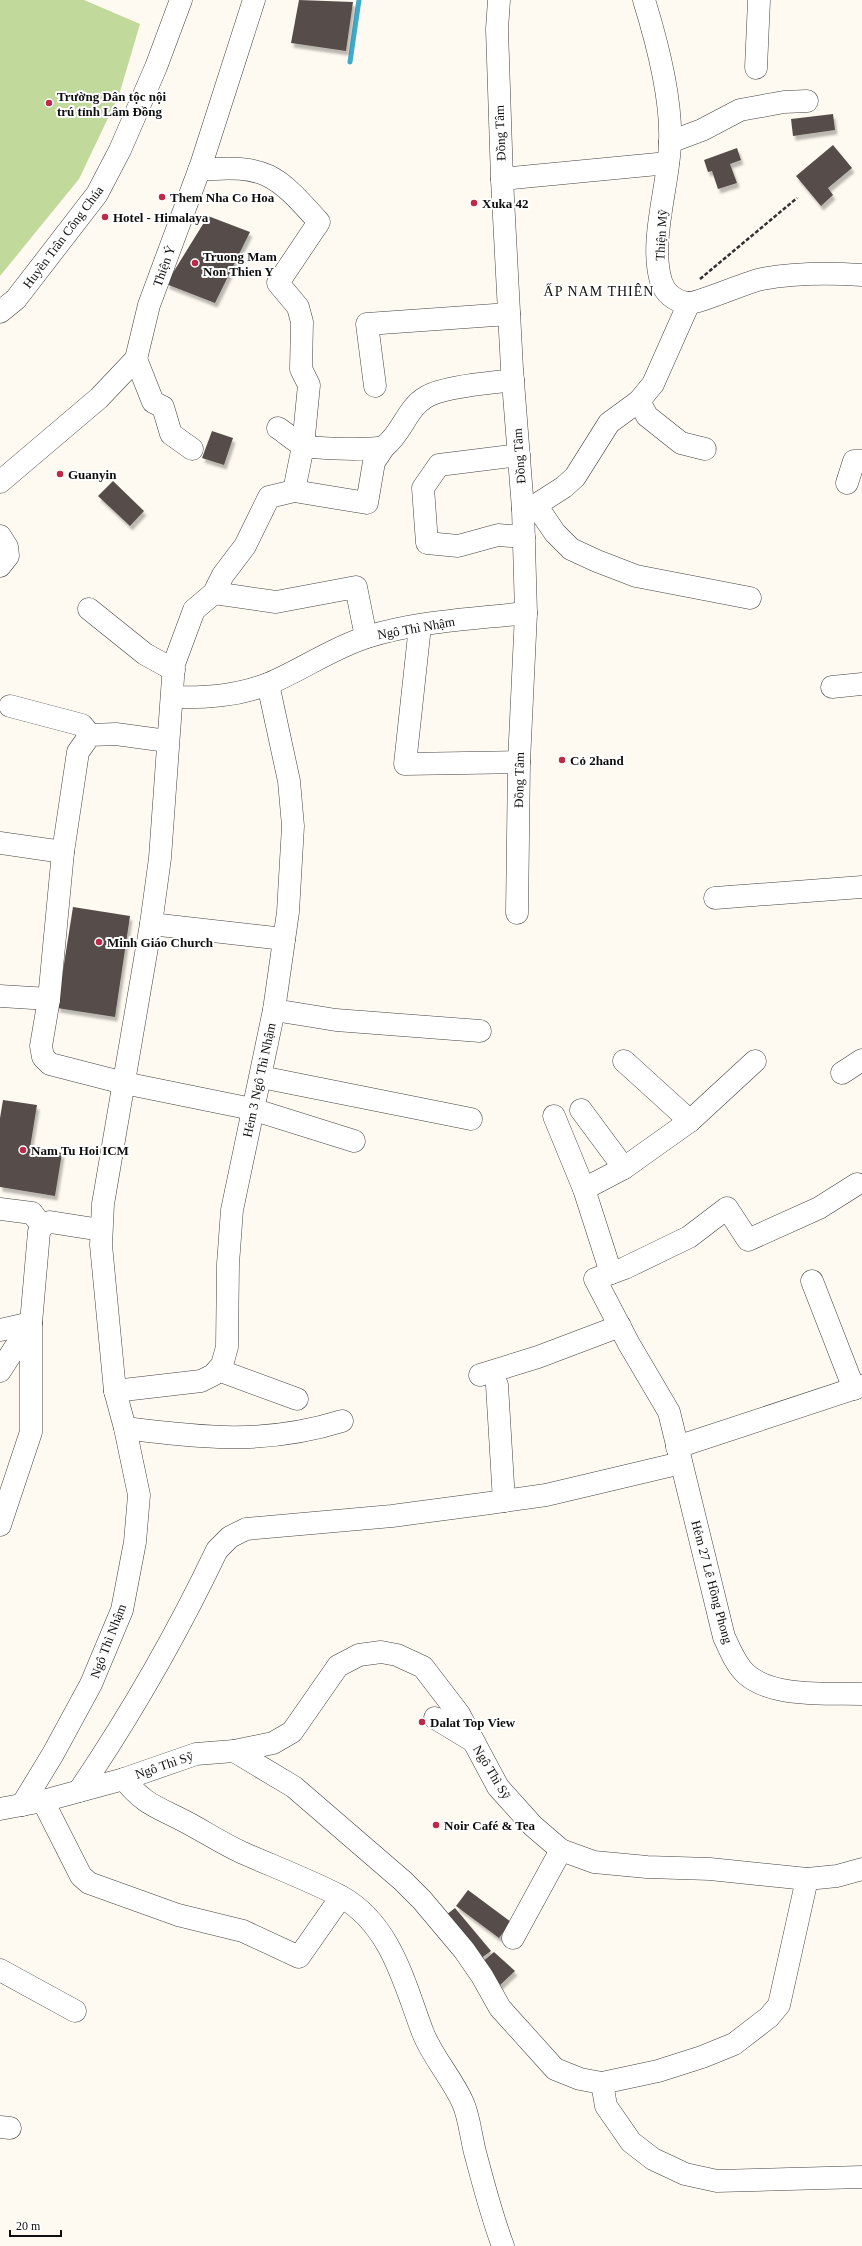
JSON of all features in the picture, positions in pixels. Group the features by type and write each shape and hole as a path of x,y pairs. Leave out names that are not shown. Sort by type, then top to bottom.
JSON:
{"street":[{"name":"Huyền Trân Công Chúa","path":"0,312 16,299 97,194 123,143 156,67 181,0"},
{"name":"Thiện Ý","path":"0,482 99,398 136,359 149,305 199,170 254,0"},
{"name":"Đồng Tâm","path":"499,0 497,30 508,314 519,454 530,507 524,537 526,613 519,762 517,913"},
{"name":"Thiện Mỹ","path":"644,0 659,53 667,101 669,153 658,253 661,281 667,293 682,301"},
{"path":"756,68 758,0"},
{"path":"502,179 669,153 702,130 740,110 784,102 808,101"},
{"path":"199,170 230,167 252,170 271,177 290,191 319,222 278,284 298,308 302,322 301,369 309,385 303,446 294,491"},
{"path":"750,598 636,576 597,562 571,549 530,507 564,487 575,477 608,423 639,401 653,384 682,301 762,279 808,275 862,275"},
{"path":"375,386 367,324 508,314"},
{"path":"136,359 154,402 163,407 171,434 192,449"},
{"path":"366,637 356,587 276,602 214,593 223,575 245,546 269,497 294,491 367,503 374,462 384,447 391,441 410,413 426,396 450,389 513,380"},
{"path":"639,401 646,416 681,443 705,449"},
{"path":"278,428 303,446 372,450 384,447"},
{"path":"519,454 439,465 423,488 427,543 458,546 498,535 524,537"},
{"path":"847,483 854,461 862,461"},
{"path":"0,536 7,547 8,556 0,566"},
{"name":"Ngô Thì Nhậm","path":"6,1809 53,1754 91,1684 122,1610 135,1542 139,1495 125,1428 115,1391 105,1298 101,1230 106,1176 124,1083 151,924 160,858 167,741 173,697 174,664 194,610 214,593"},
{"path":"89,609 145,654 174,670"},
{"name":"Ngô Thì Nhậm","path":"173,697 200,698 225,696 268,684 336,649 366,637 420,626 526,613"},
{"path":"420,626 405,764 519,762"},
{"name":"Hẻm 3 Ngô Thì Nhậm","path":"218,1370 222,1365 227,1347 228,1264 232,1210 274,1010 288,912 293,826 289,781 268,684"},
{"path":"832,687 862,684"},
{"path":"10,706 82,725 90,735"},
{"path":"90,735 116,734 167,741"},
{"path":"90,735 78,752 63,852 49,999 41,1046 43,1057 50,1064 124,1083 252,1110 354,1141"},
{"path":"0,843 63,852"},
{"path":"715,898 862,887"},
{"path":"151,924 284,939"},
{"path":"0,996 49,999"},
{"path":"274,1010 336,1020 480,1031"},
{"path":"842,1073 862,1060"},
{"path":"624,1061 690,1122"},
{"path":"584,1189 624,1168 690,1122 755,1061"},
{"path":"261,1077 472,1119"},
{"path":"581,1110 624,1168"},
{"path":"554,1116 584,1189 611,1273 689,1236 727,1208 748,1240 819,1208 857,1184"},
{"path":"0,1209 32,1213 42,1226"},
{"path":"0,1525 31,1432 31,1322 39,1232 42,1226 50,1222 101,1230"},
{"name":"Hẻm 27 Lê Hồng Phong","path":"611,1273 595,1279 669,1412 724,1637 735,1660 745,1674 770,1687 802,1692 862,1694"},
{"path":"79,1791 158,1666 217,1550 230,1537 246,1529 392,1516 546,1495 679,1455 858,1387 812,1281"},
{"path":"0,1330 31,1322"},
{"path":"0,1371 31,1322"},
{"path":"504,1501 488,1380 538,1357 620,1326"},
{"path":"115,1391 201,1381 213,1375 218,1370 297,1399"},
{"path":"125,1428 202,1437 234,1438 309,1431 342,1421"},
{"name":"Ngô Thì Sỹ","path":"6,1809 43,1801 124,1779 196,1754 234,1751 273,1743 292,1732 338,1666 359,1655 381,1652 397,1655 423,1667 459,1714 498,1787 533,1826 561,1850 594,1862 646,1867 710,1868 808,1879 837,1876 862,1869"},
{"path":"435,1718 474,1742"},
{"path":"234,1751 294,1788 403,1880 464,1950 482,1976 500,2008 555,2069 580,2079 602,2083 658,2071 702,2057 734,2044 769,2018 779,2005 808,1879"},
{"path":"124,1779 137,1796 156,1809 184,1821 241,1852 341,1897 362,1911 379,1929 389,1945 424,2035 454,2084 464,2105 476,2157 500,2239"},
{"path":"43,1801 81,1876 89,1883 178,1915 243,1931 299,1957 341,1897"},
{"path":"513,1938 561,1850"},
{"path":"0,1970 75,2011"},
{"path":"602,2083 606,2106 631,2142 652,2159 685,2174 717,2181 862,2177"}],"path":[{"path":"682,301 797,198"}],"green space":[{"name":"Trường Dân tộc nội trú tỉnh Lâm Đồng","path":"0,0 84,0 140,24 119,95 79,179 0,276"}],"building":[{"path":"299,0 353,2 346,51 291,43"},
{"path":"833,114 835,130 793,136 791,119"},
{"path":"833,145 852,168 828,188 833,195 821,206 796,176"},
{"path":"737,148 741,160 730,164 737,183 718,189 712,171 708,172 704,160"},
{"path":"208,216 250,232 215,303 166,284"},
{"path":"212,431 233,438 224,465 202,458"},
{"path":"113,481 144,511 130,526 98,496"},
{"path":"73,907 130,916 115,1017 57,1008"},
{"name":"Nam Tu Hoi ICM","path":"3,1100 37,1105 30,1148 62,1153 55,1196 0,1187 0,1118"},
{"path":"468,1890 511,1922 499,1938 456,1906"},
{"path":"455,1908 491,1951 477,1961 442,1918"},
{"path":"494,1952 515,1971 497,1988 480,1964"}],"waterway":[{"path":"350,62 359,0"}],"place":[{"name":"Trường Dân tộc nội trú tỉnh Lâm Đồng","path":"49,103"},
{"name":"Them Nha Co Hoa","path":"162,197"},
{"name":"Xuka 42","path":"474,203"},
{"name":"Hotel - Himalaya","path":"105,217"},
{"name":"Truong Mam Non Thien Y","path":"195,263"},
{"name":"Guanyin","path":"60,474"},
{"name":"Cỏ 2hand","path":"562,760"},
{"name":"Minh Giáo Church","path":"99,942"},
{"name":"Nam Tu Hoi ICM","path":"23,1150"},
{"name":"Dalat Top View","path":"422,1722"},
{"name":"Noir Café & Tea","path":"436,1825"}],"district":[{"name":"ẤP NAM THIÊN","path":"599,291"}]}
